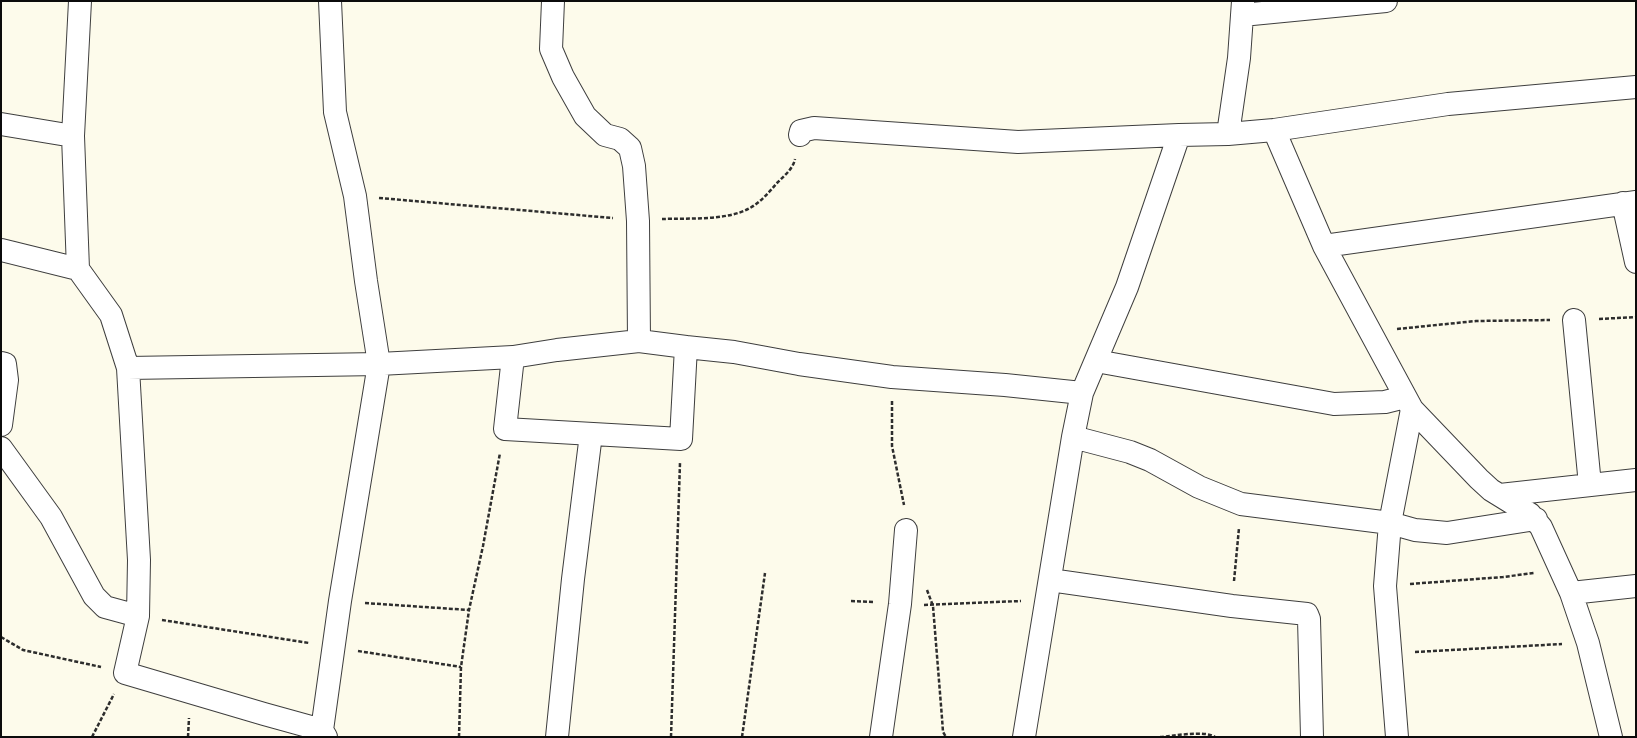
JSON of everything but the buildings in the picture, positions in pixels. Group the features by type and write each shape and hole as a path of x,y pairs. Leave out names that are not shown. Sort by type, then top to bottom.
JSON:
{"street":[{"path":"80,1 73,136 78,269 111,315 128,368 139,560 138,616 125,673 324,733 333,647 379,364 355,196 335,112 330,1"},
{"path":"553,1 551,49 563,78 585,116 605,135 620,139 630,148 634,166 638,221 639,341"},
{"path":"1228,134 1239,58 1243,8 1386,1"},
{"path":"800,135 801,131 814,128 1018,142 1228,134 1274,130 1448,104 1636,87"},
{"path":"1,124 73,136"},
{"path":"1274,130 1324,246 1409,403 1479,479 1536,519 1561,569 1571,593 1588,643 1611,737"},
{"path":"1024,737 1073,437 1082,393 1128,287 1179,135"},
{"path":"1324,246 1630,202 1636,262"},
{"path":"1,250 78,269"},
{"path":"1574,320 1590,485"},
{"path":"128,368 379,364 513,357 557,350 639,341 734,352 799,364 892,377 1005,385 1082,393"},
{"path":"513,357 505,429 681,439 686,347"},
{"path":"1096,361 1334,404 1409,403"},
{"path":"1,363 5,364 7,380 1,425"},
{"path":"1397,737 1386,586 1390,523 1409,403"},
{"path":"557,737 573,579 592,434"},
{"path":"1073,437 1130,452 1150,460 1199,487 1240,504 1390,523 1415,530 1447,533 1536,519"},
{"path":"1,448 51,517 94,596 105,607 138,616"},
{"path":"1500,495 1636,480"},
{"path":"881,737 900,604 906,530"},
{"path":"1571,593 1636,586"},
{"path":"1048,590 1303,613 1309,616 1312,737"}],"path":[{"path":"355,196 509,208 638,221 730,214 750,208 764,198 793,166 800,135"},
{"path":"1371,332 1476,321 1574,320 1636,317"},
{"path":"892,377 892,446 903,494 906,530"},
{"path":"459,737 460,667 469,610 484,546 505,429"},
{"path":"671,737 681,439"},
{"path":"1232,606 1240,504"},
{"path":"1386,586 1503,577 1561,569"},
{"path":"742,737 765,573"},
{"path":"946,737 943,732 933,606 1048,590"},
{"path":"340,601 469,610"},
{"path":"138,616 460,667"},
{"path":"1,636 23,650 125,673 92,737"},
{"path":"1390,653 1588,643"},
{"path":"1160,737 1209,734 1215,737"}]}
